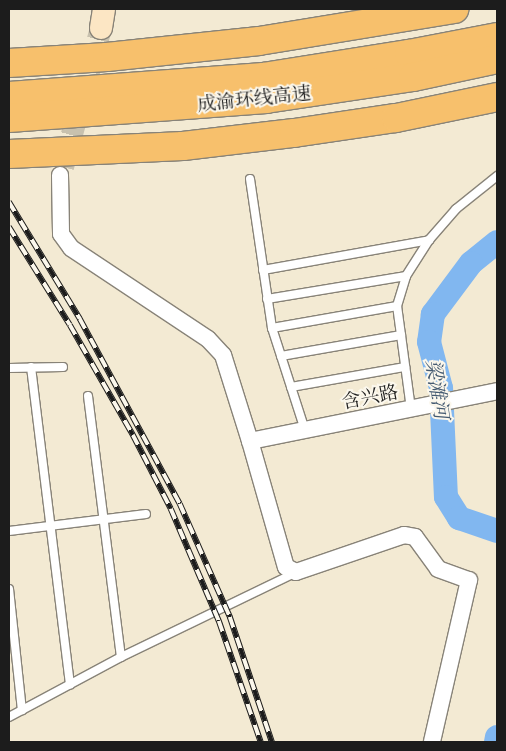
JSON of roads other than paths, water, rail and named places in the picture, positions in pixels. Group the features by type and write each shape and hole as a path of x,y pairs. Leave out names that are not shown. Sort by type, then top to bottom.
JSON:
{"highway":[{"path":"406,18 435,9"},
{"path":"9,62 107,57 259,41 454,9"},
{"name":"成渝环线高速","path":"9,96 263,76 409,54 497,37"},
{"name":"成渝环线高速","path":"9,118 266,100 413,77 497,59"},
{"path":"9,154 183,146 294,133 396,118 497,97"},
{"path":"396,118 497,116"}],"street":[{"path":"60,175 62,234 71,248 208,339 223,355 286,567 296,572 404,535 415,537 438,569 469,580 432,742"},
{"name":"含兴路","path":"250,441 468,399 497,391"}],"lane":[{"path":"416,408 405,367 396,306 406,276 429,240 456,209 497,176"},
{"path":"250,179 272,328 305,430"},
{"path":"263,270 429,240"},
{"path":"267,299 406,276"},
{"path":"272,328 396,306"},
{"path":"281,356 400,335"},
{"path":"31,367 70,685"},
{"path":"9,368 63,367"},
{"path":"291,387 405,367"},
{"path":"88,396 121,657"},
{"path":"9,531 146,514"},
{"path":"9,717 121,657 296,572"},
{"path":"9,589 22,710"}],"waterway":[{"name":"梁滩河","path":"497,242 471,263 433,314 429,342 441,388 446,497 459,518 497,531"},
{"name":"梁滩河","path":"496,742 497,737"}],"tunnel":[{"path":"63,167 101,28"}],"railway":[{"path":"9,202 80,319 180,504 230,617 272,742"},
{"path":"9,227 70,325 133,435 171,509 219,621 261,742"}]}
